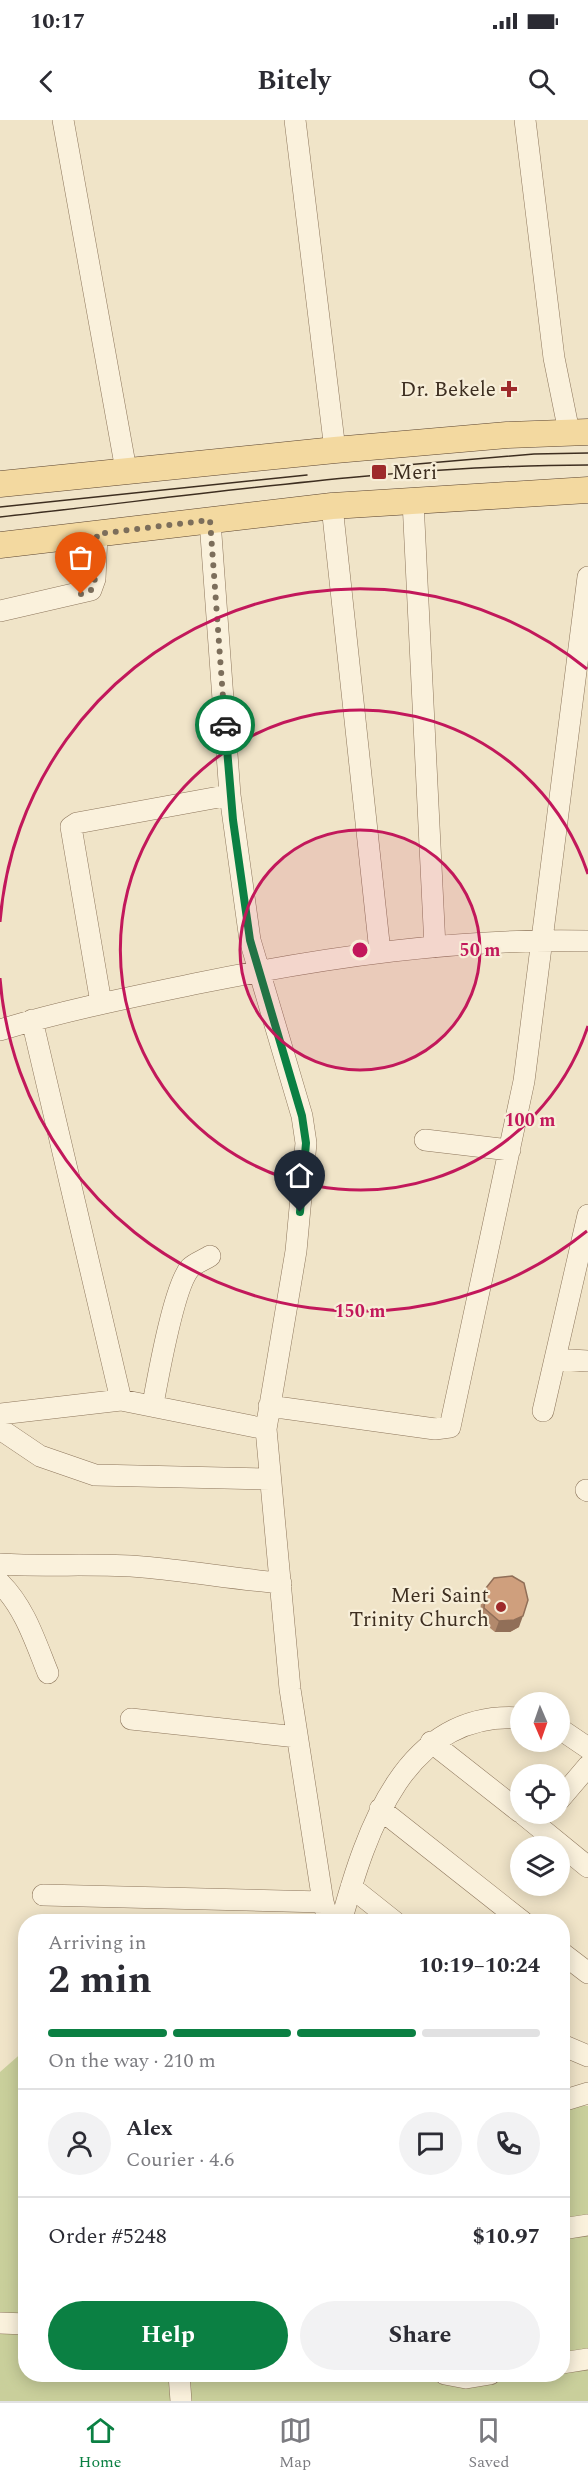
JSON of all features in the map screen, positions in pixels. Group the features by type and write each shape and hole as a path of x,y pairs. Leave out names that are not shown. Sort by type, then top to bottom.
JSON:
{"main road":[{"path":"0,484 335,450 578,432"},
{"path":"0,545 332,506 588,490"}],"street":[{"path":"63,120 126,470"},
{"path":"296,120 335,450"},
{"path":"525,120 554,358 578,432"},
{"path":"413,501 435,947"},
{"path":"332,506 380,952"},
{"path":"43,1895 326,1912 297,1737 266,1429 296,1251 306,1143 302,1116 257,971 250,940 230,795 210,520"},
{"path":"0,611 91,590 95,579 97,534"},
{"path":"269,1406 418,1427 450,1427 524,1081 588,577"},
{"path":"101,1003 72,827 77,823 230,795"},
{"path":"0,1030 101,1003 257,971 380,952 543,940 588,941"},
{"path":"32,1020 121,1400"},
{"path":"425,1140 510,1150"},
{"path":"543,1412 588,1215"},
{"path":"153,1404 163,1350 184,1280 191,1267 210,1256"},
{"path":"555,1359 588,1361"},
{"path":"1,1414 121,1400 153,1404 266,1429"},
{"path":"1,1414 40,1456 95,1475 270,1479"},
{"path":"0,1564 144,1568 281,1583"},
{"path":"0,1583 13,1595 24,1615 48,1673"},
{"path":"131,1719 297,1737"},
{"path":"343,1914 380,1809 399,1780 431,1742 460,1727 484,1721 510,1719"},
{"path":"570,1736 588,1748"},
{"path":"431,1742 510,1800"},
{"path":"570,1787 588,1766"},
{"path":"380,1809 513,1914"},
{"path":"541,1824 588,1867"},
{"path":"351,1887 385,1914"},
{"path":"570,1959 588,1973"},
{"path":"570,2049 588,2056"},
{"path":"570,2099 588,2093"},
{"path":"570,2228 588,2225"},
{"path":"0,2323 18,2324"},
{"path":"570,2362 588,2359"},
{"path":"180,2382 181,2401"}],"green space":[{"path":"18,2056 18,2382 570,2382 570,2105 588,2106 588,2401 0,2401 0,2072"}],"building":[{"name":"Meri Saint Trinity Church","path":"512,1576 524,1583 528,1600 523,1616 514,1620 499,1621 484,1608 486,1588 494,1578"}],"tram line":[{"path":"394,466 534,454 588,453"},
{"path":"0,517 368,476 515,466 588,465"},
{"path":"0,507 307,475"}],"way so far":[{"path":"81,594 91,590 95,579 97,534 210,520 225,725"}],"place":[{"name":"Dr. Bekele","path":"509,389"},
{"name":"Meri","path":"379,472"},
{"name":"Meri Saint Trinity Church","path":"501,1607"}],"route":[{"path":"225,725 233,820 250,940 257,971 302,1116 306,1143 300,1212"}]}
